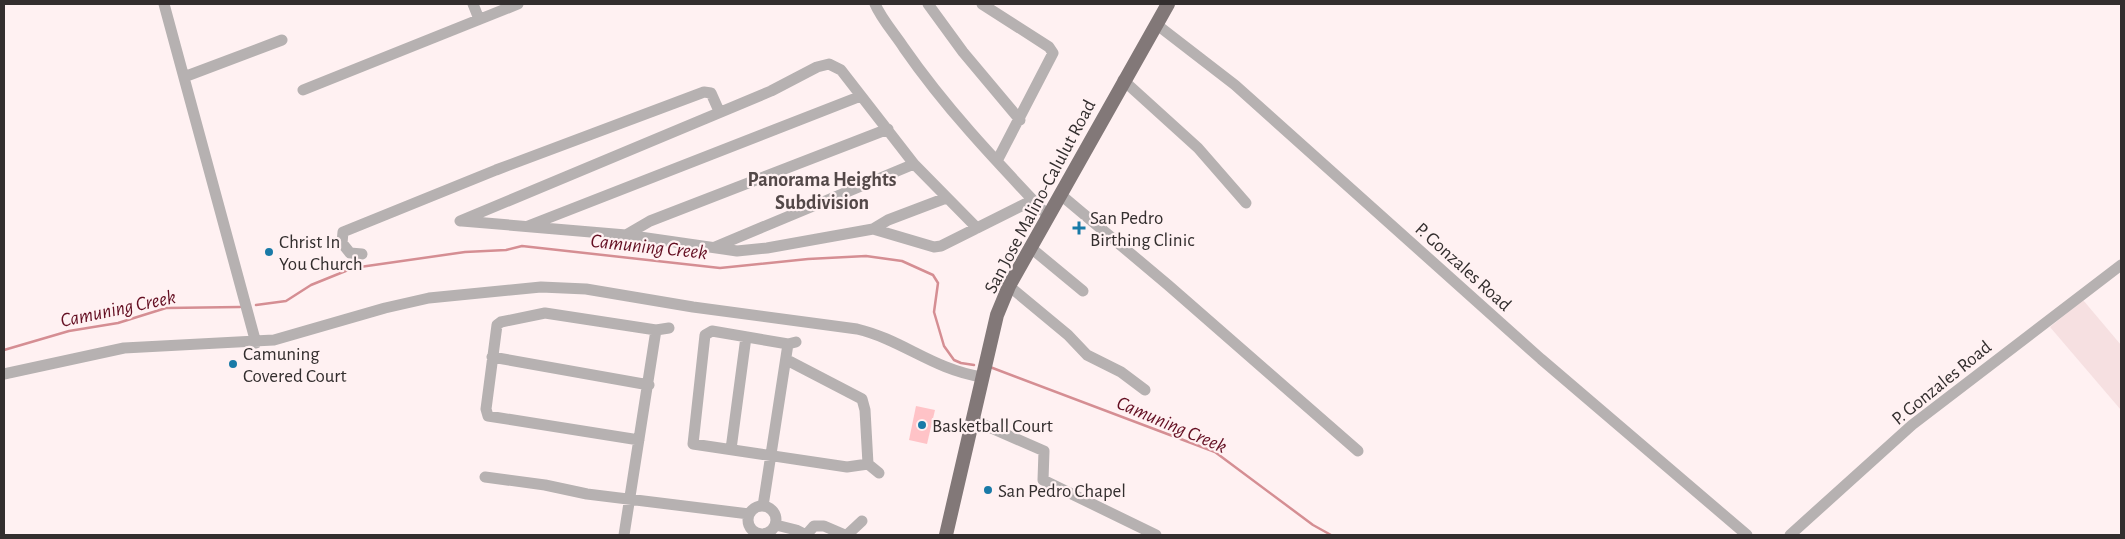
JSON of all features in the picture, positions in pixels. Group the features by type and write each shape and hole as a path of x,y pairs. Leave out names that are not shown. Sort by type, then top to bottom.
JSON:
{"main road":[{"name":"San Jose Malino-Calulut Road","path":"946,535 997,316 1009,286 1049,217 1123,80 1168,4"}],"street":[{"path":"164,4 256,342"},
{"path":"473,4 479,19"},
{"path":"303,90 518,4"},
{"path":"875,4 918,68 972,135 1049,217"},
{"path":"928,4 963,52 1020,120"},
{"path":"982,4 1049,46 1053,53 1020,120 997,161"},
{"name":"P. Gonzales Road","path":"1156,24 1235,85 1541,359 1747,535"},
{"path":"184,77 282,40"},
{"path":"946,198 888,220 873,229 767,248 737,251 626,234 460,221 771,91 817,67 829,64 841,70 914,164 977,228"},
{"path":"1123,80 1198,148 1246,203"},
{"path":"362,254 350,253 347,250 342,243 343,232 496,170 704,92 711,93 715,98 719,112"},
{"path":"526,226 860,96"},
{"path":"626,234 650,221 888,129"},
{"path":"713,248 914,164"},
{"path":"1061,195 1168,285 1358,451"},
{"path":"873,229 934,247 940,246 1033,200"},
{"path":"1031,248 1082,291"},
{"name":"P. Gonzales Road","path":"1790,535 1912,425 2121,265"},
{"path":"1009,286 1068,336 1087,355 1121,372 1145,390"},
{"path":"4,374 124,348 210,342 256,342 288,337 385,308 429,298 540,287 570,287 857,329 875,334 952,371 982,377"},
{"path":"639,440 488,416 486,409 498,323 538,313 656,330 669,328"},
{"path":"624,535 649,385 656,330"},
{"path":"763,506 772,455 786,360 792,343 712,331 705,335 692,440 696,445 772,455 847,467 868,464 879,473"},
{"path":"730,449 746,337"},
{"path":"492,357 649,385"},
{"path":"786,360 862,399 865,410 868,464"},
{"path":"973,420 1044,450 1042,480 1156,535"},
{"path":"486,477 545,485 587,494 748,514 756,507 763,506 774,512 776,526"},
{"path":"748,514 749,525 760,535 768,533 776,526"},
{"path":"776,526 796,530 806,535 814,526 824,526 846,535 862,521"}],"shaded area":[{"path":"2083,300 2121,345 2121,410 2050,327"},
{"name":"Basketball Court","path":"916,406 935,410 927,444 909,440"}],"waterway":[{"name":"Camuning Creek","path":"256,305 286,301 311,285 353,268 465,252 506,250 522,246 720,268 808,259 866,256 902,261 933,275 938,283 934,312 944,346 954,360 974,365"},
{"name":"Camuning Creek","path":"4,350 69,331 118,323 166,308 240,307"},
{"name":"Camuning Creek","path":"990,367 1215,452 1313,525 1331,535"}],"place":[{"name":"San Pedro Birthing Clinic","path":"1079,228"},
{"name":"Christ In You Church","path":"269,252"},
{"name":"Camuning Covered Court","path":"233,364"},
{"name":"Basketball Court","path":"922,425"},
{"name":"San Pedro Chapel","path":"988,490"}],"district":[{"name":"Panorama Heights Subdivision","path":"822,190"}]}
